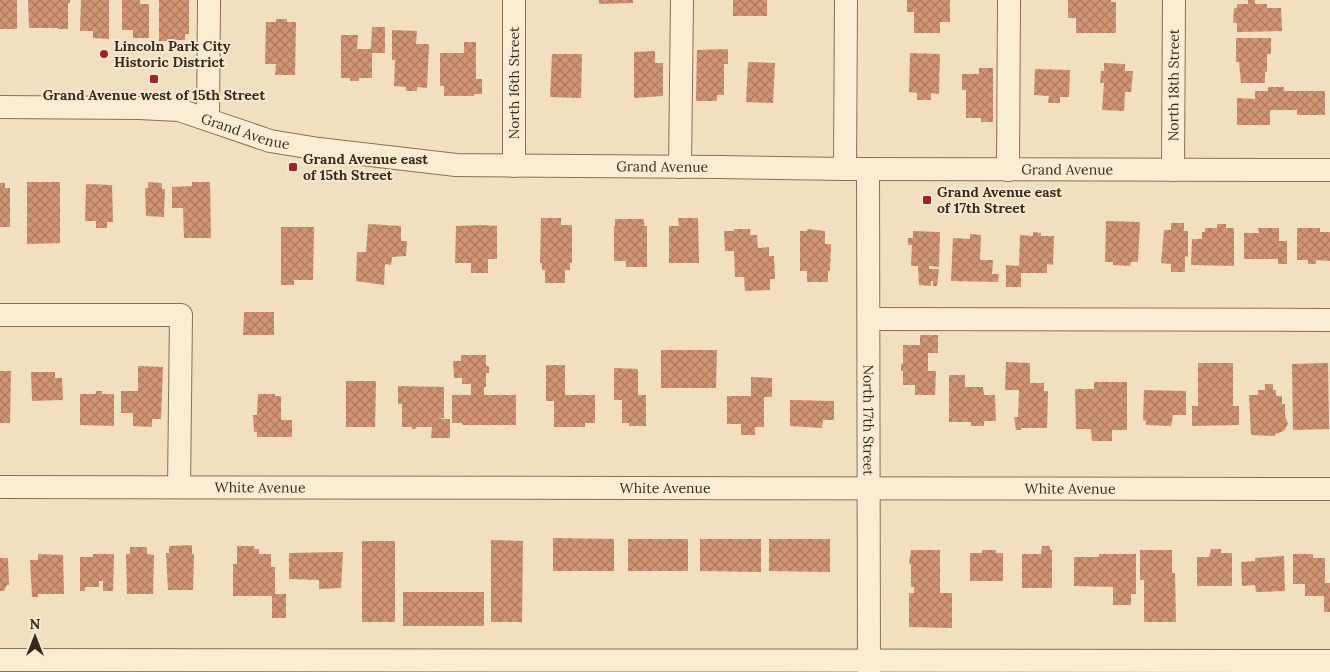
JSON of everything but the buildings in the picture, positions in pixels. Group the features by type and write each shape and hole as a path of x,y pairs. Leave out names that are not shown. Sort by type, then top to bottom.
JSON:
{"street":[{"path":"208,119 209,0"},
{"name":"North 16th Street","path":"514,0 514,166"},
{"path":"680,166 682,0"},
{"path":"845,169 846,0"},
{"path":"1008,170 1009,0"},
{"name":"North 18th Street","path":"1173,170 1174,0"},
{"name":"Grand Avenue","path":"0,107 179,110 270,141 318,149 456,165 1008,170 1330,170"},
{"name":"North 17th Street","path":"868,169 869,666"},
{"path":"0,316 180,316 179,487"},
{"path":"869,319 1330,320"},
{"name":"White Avenue","path":"0,487 1330,489"},
{"path":"0,660 869,666 1330,661"}],"place":[{"name":"Lincoln Park City Historic District","path":"104,54"},
{"name":"Grand Avenue west of 15th Street","path":"154,79"},
{"name":"Grand Avenue east of 15th Street","path":"293,167"},
{"name":"Grand Avenue east of 17th Street","path":"927,200"}]}
